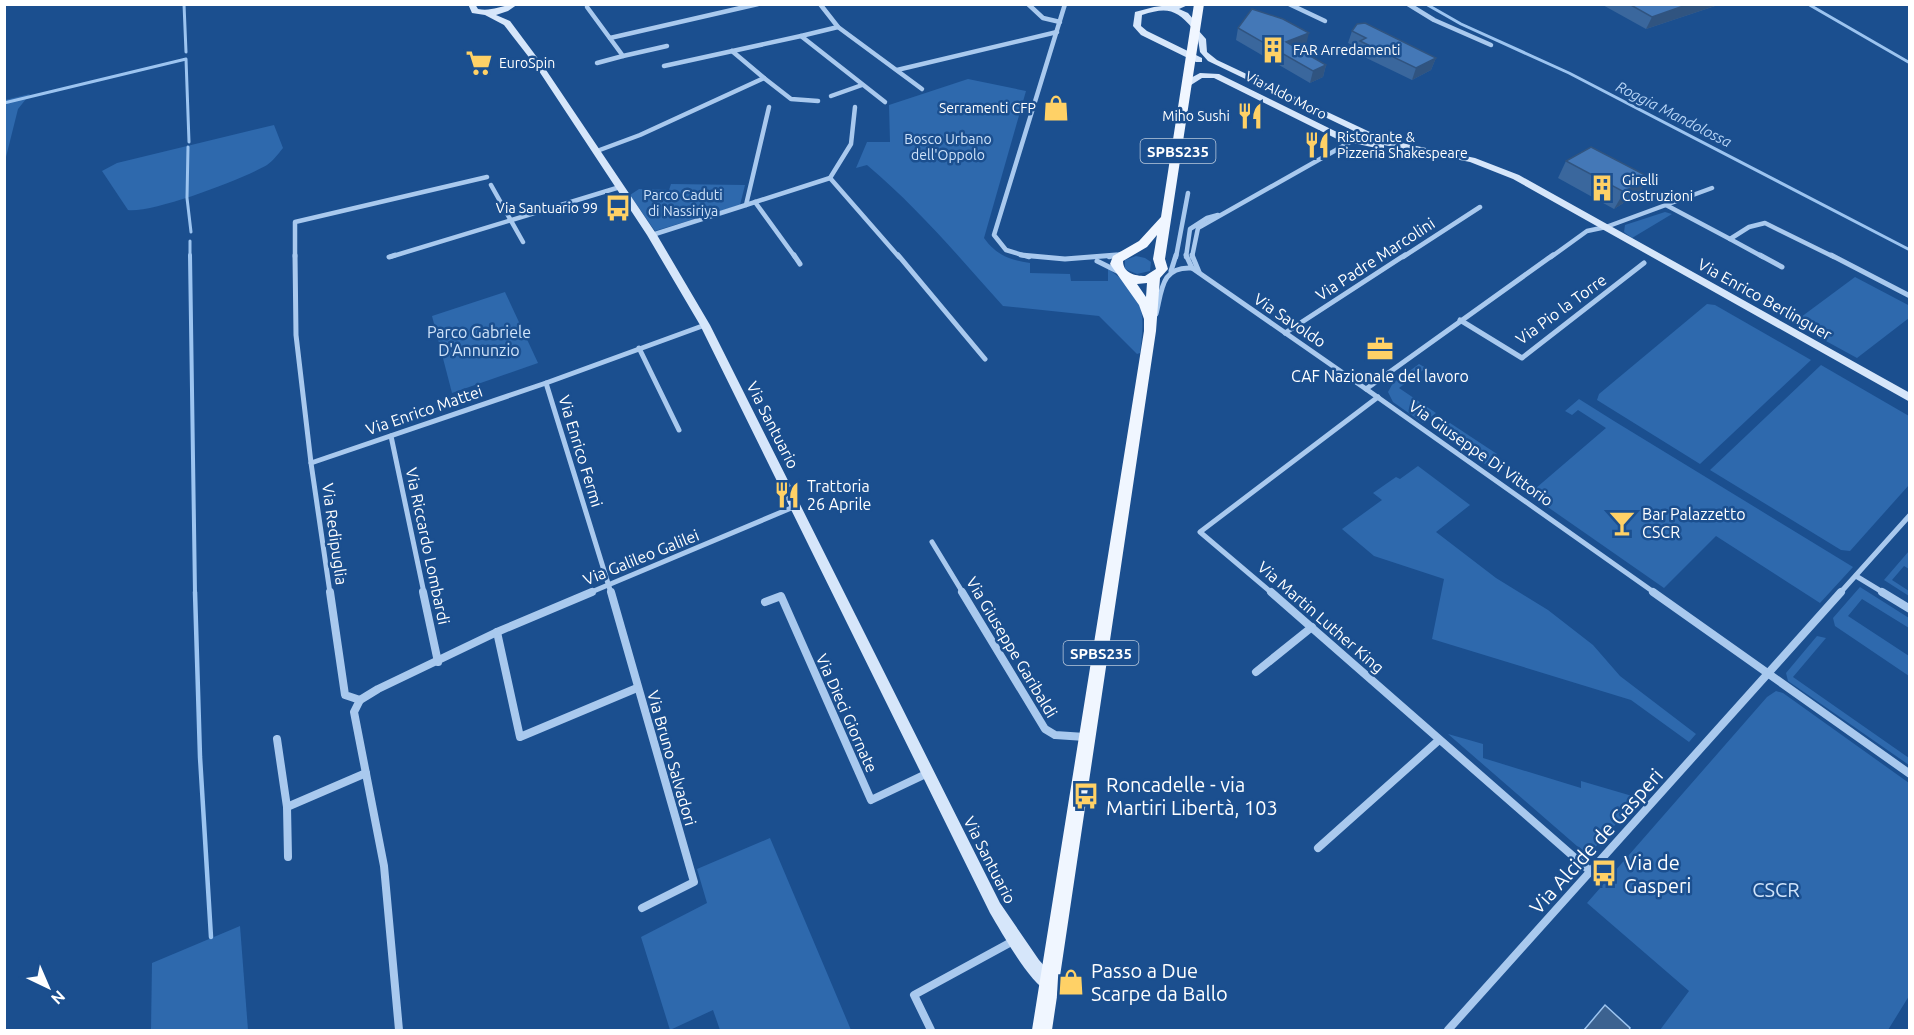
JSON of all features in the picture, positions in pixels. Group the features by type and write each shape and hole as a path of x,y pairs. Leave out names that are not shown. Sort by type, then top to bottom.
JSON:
{"main road":[{"path":"1188,83 1199,4"},
{"name":"SPBS235","path":"1159,259 1188,83"},
{"path":"1151,326 1145,305 1124,275 1117,269 1117,259 1151,237 1165,219"},
{"path":"1124,275 1141,280 1154,277 1162,269 1159,259 1142,251 1127,252"},
{"name":"SPBS235","path":"1042,1030 1151,326 1154,277"}],"street":[{"name":"Via Santuario","path":"471,4 475,11 487,13 507,23 597,151 652,235 705,325 995,908 1033,966 1049,984"},
{"path":"610,38 758,4"},
{"path":"820,4 838,27 922,89"},
{"path":"1028,4 1042,18 1060,22"},
{"path":"1065,4 994,235 996,242 1007,251 1027,256 1090,259 1114,257 1127,252"},
{"path":"1187,4 1154,9 1138,15 1137,26 1144,33 1158,40 1358,136"},
{"path":"1289,4 1325,21"},
{"path":"1407,4 1434,20 1491,45"},
{"path":"487,13 514,6"},
{"path":"507,23 506,15 514,6"},
{"path":"587,7 623,56"},
{"path":"1172,8 1185,15 1195,30"},
{"path":"663,66 838,27"},
{"name":"Via Aldo Moro","path":"1195,30 1202,39 1203,52 1209,59 1349,126 1358,136"},
{"path":"897,70 1057,32"},
{"path":"801,36 885,102"},
{"path":"597,63 667,46"},
{"path":"732,51 791,99 818,101"},
{"name":"Via Aldo Moro","path":"1188,83 1200,75 1216,76 1358,136 1405,148 1472,160 1503,171 1606,227"},
{"path":"597,151 627,142 727,92 764,78"},
{"path":"831,96 862,85"},
{"path":"1292,104 1349,126"},
{"path":"746,205 769,107"},
{"path":"652,235 830,178 850,144 855,107"},
{"path":"1199,273 1192,256 1196,230 1218,215 1358,136"},
{"name":"Via Redipuglia","path":"360,700 345,695 311,463 296,335 296,222 487,177"},
{"path":"830,178 985,359"},
{"path":"491,185 523,242"},
{"path":"389,257 620,187"},
{"path":"1366,389 1587,231 1606,227 1712,188"},
{"path":"1151,326 1157,312 1162,281 1171,271 1176,256 1188,193"},
{"path":"755,202 800,264"},
{"path":"1666,205 1782,267"},
{"name":"Via Padre Marcolini","path":"1285,333 1480,207"},
{"path":"1192,268 1186,256 1190,229 1207,218 1218,215"},
{"path":"1730,239 1759,222 1772,224 1910,296"},
{"name":"Via Enrico Berlinguer","path":"1606,227 1910,398"},
{"path":"1090,259 1113,267 1124,275"},
{"name":"Via Pio la Torre","path":"1460,320 1522,358 1644,264"},
{"path":"1171,271 1180,267 1192,268"},
{"name":"Via Savoldo","path":"1192,268 1366,389"},
{"name":"Via Enrico Fermi","path":"609,585 546,383 705,325"},
{"path":"639,348 679,430"},
{"name":"Via Enrico Mattei","path":"311,463 546,383"},
{"name":"Via Giuseppe Di Vittorio","path":"1366,389 1910,774"},
{"name":"Via Martin Luther King","path":"1378,397 1200,532 1312,627 1590,872"},
{"name":"Via Riccardo Lombardi","path":"391,436 438,662"},
{"name":"Via Galileo Galilei","path":"360,700 378,689 497,632 796,506"},
{"name":"Via Alcide de Gasperi","path":"1448,1030 1910,515"},
{"name":"Via Giuseppe Garibaldi","path":"932,542 1046,729 1055,735 1088,737"},
{"path":"1856,576 1910,609"},
{"name":"Via Bruno Salvadori","path":"609,585 694,882 642,908"},
{"name":"Via Dieci Giornate","path":"765,602 781,596 871,800 928,773"},
{"path":"1256,672 1312,627"},
{"path":"497,632 520,737 637,688"},
{"path":"360,700 354,712 384,866 399,1030"},
{"path":"277,739 287,807 288,857"},
{"path":"1318,848 1439,740"},
{"path":"287,807 366,774"},
{"path":"931,1030 914,995 1016,940"}],"green space":[{"name":"Bosco Urbano dell'Oppolo","path":"968,79 1026,91 984,238 993,249 1004,256 1030,263 1030,273 1070,274 1071,281 1108,281 1108,268 1127,284 1138,300 1142,317 1140,353 1137,354 1099,316 1003,306 938,233 886,181 867,165 856,168 867,142 890,142 889,105"},
{"path":"30,94 18,109 5,161 5,100"},
{"path":"274,125 283,148 267,165 177,201 140,210 128,210 102,171 117,163"},
{"name":"Parco Caduti di Nassiriya","path":"671,184 745,185 740,205 655,231 630,195 639,189 669,190"},
{"path":"1665,212 1672,214 1632,238 1624,232 1625,225"},
{"path":"1136,256 1151,262 1150,271 1137,274 1125,269 1125,260"},
{"path":"1855,277 1910,306 1909,318 1857,358 1793,323"},
{"name":"Parco Gabriele D'Annunzio","path":"505,292 538,363 452,393 432,316"},
{"path":"1707,304 1715,305 1811,360 1700,464 1597,400 1599,394"},
{"path":"1419,364 1426,368 1399,388 1436,413 1423,423 1393,402 1388,392 1393,383"},
{"path":"1821,365 1909,416 1909,485 1850,551 1841,550 1710,470"},
{"path":"1579,399 1853,567 1820,603 1716,536 1664,588 1529,494 1606,428 1578,410 1572,415 1565,411"},
{"path":"1450,423 1497,454 1485,464 1438,432"},
{"path":"1418,466 1470,505 1436,532 1496,578 1548,610 1593,645 1620,676 1696,734 1689,742 1631,700 1432,639 1444,579 1374,556 1342,529 1382,500 1373,493 1396,477 1400,479"},
{"path":"1909,551 1909,569 1904,566 1892,580 1909,591 1909,596 1884,580"},
{"path":"1860,587 1909,618 1909,628 1862,599 1848,616 1909,656 1909,676 1835,626 1833,618"},
{"path":"1817,636 1826,638 1793,677 1909,758 1909,765 1788,681 1786,673"},
{"name":"CSCR","path":"1776,691 1783,693 1909,783 1909,996 1888,1030 1660,1030 1689,991 1587,903 1767,697"},
{"path":"1448,734 1483,744 1483,758 1581,788 1581,781 1639,798 1590,853 1585,853"},
{"path":"770,838 851,1030 720,1030 713,1010 670,1030 641,937 707,903 697,869"},
{"path":"240,926 248,1030 151,1030 152,963"}],"shaded area":[{"path":"1605,1005 1630,1028 1629,1030 1584,1030"}],"building":[{"path":"1629,4 1689,4 1652,17"},
{"path":"1252,9 1283,19 1309,33 1286,42 1326,65 1313,71 1238,28"},
{"path":"1365,23 1436,58 1416,68 1360,41 1366,38 1352,31 1357,24"},
{"path":"1591,147 1649,177 1624,192 1566,161"}],"waterway":[{"path":"184,4 186,52"},
{"name":"Roggia Mandolossa","path":"1426,4 1461,24 1569,73 1910,250"},
{"path":"1808,4 1910,63"},
{"path":"4,103 186,59 189,142"},
{"path":"188,147 187,198 191,232"},
{"path":"190,241 190,255"},
{"path":"190,255 195,593"},
{"path":"195,592 200,757 211,937"}],"place":[{"name":"FAR Arredamenti","path":"1273,50"},
{"name":"EuroSpin","path":"479,63"},
{"name":"Serramenti CFP","path":"1056,108"},
{"name":"Miho Sushi","path":"1250,116"},
{"name":"Ristorante & Pizzeria Shakespeare","path":"1317,145"},
{"name":"Girelli Costruzioni","path":"1602,188"},
{"name":"Via Santuario 99","path":"618,208"},
{"name":"CAF Nazionale del lavoro","path":"1380,349"},
{"name":"Trattoria 26 Aprile","path":"787,495"},
{"name":"Bar Palazzetto CSCR","path":"1622,523"},
{"name":"Roncadelle - via Martiri Libertà, 103","path":"1086,796"},
{"name":"Via de Gasperi","path":"1604,873"},
{"name":"Passo a Due Scarpe da Ballo","path":"1071,982"}]}
